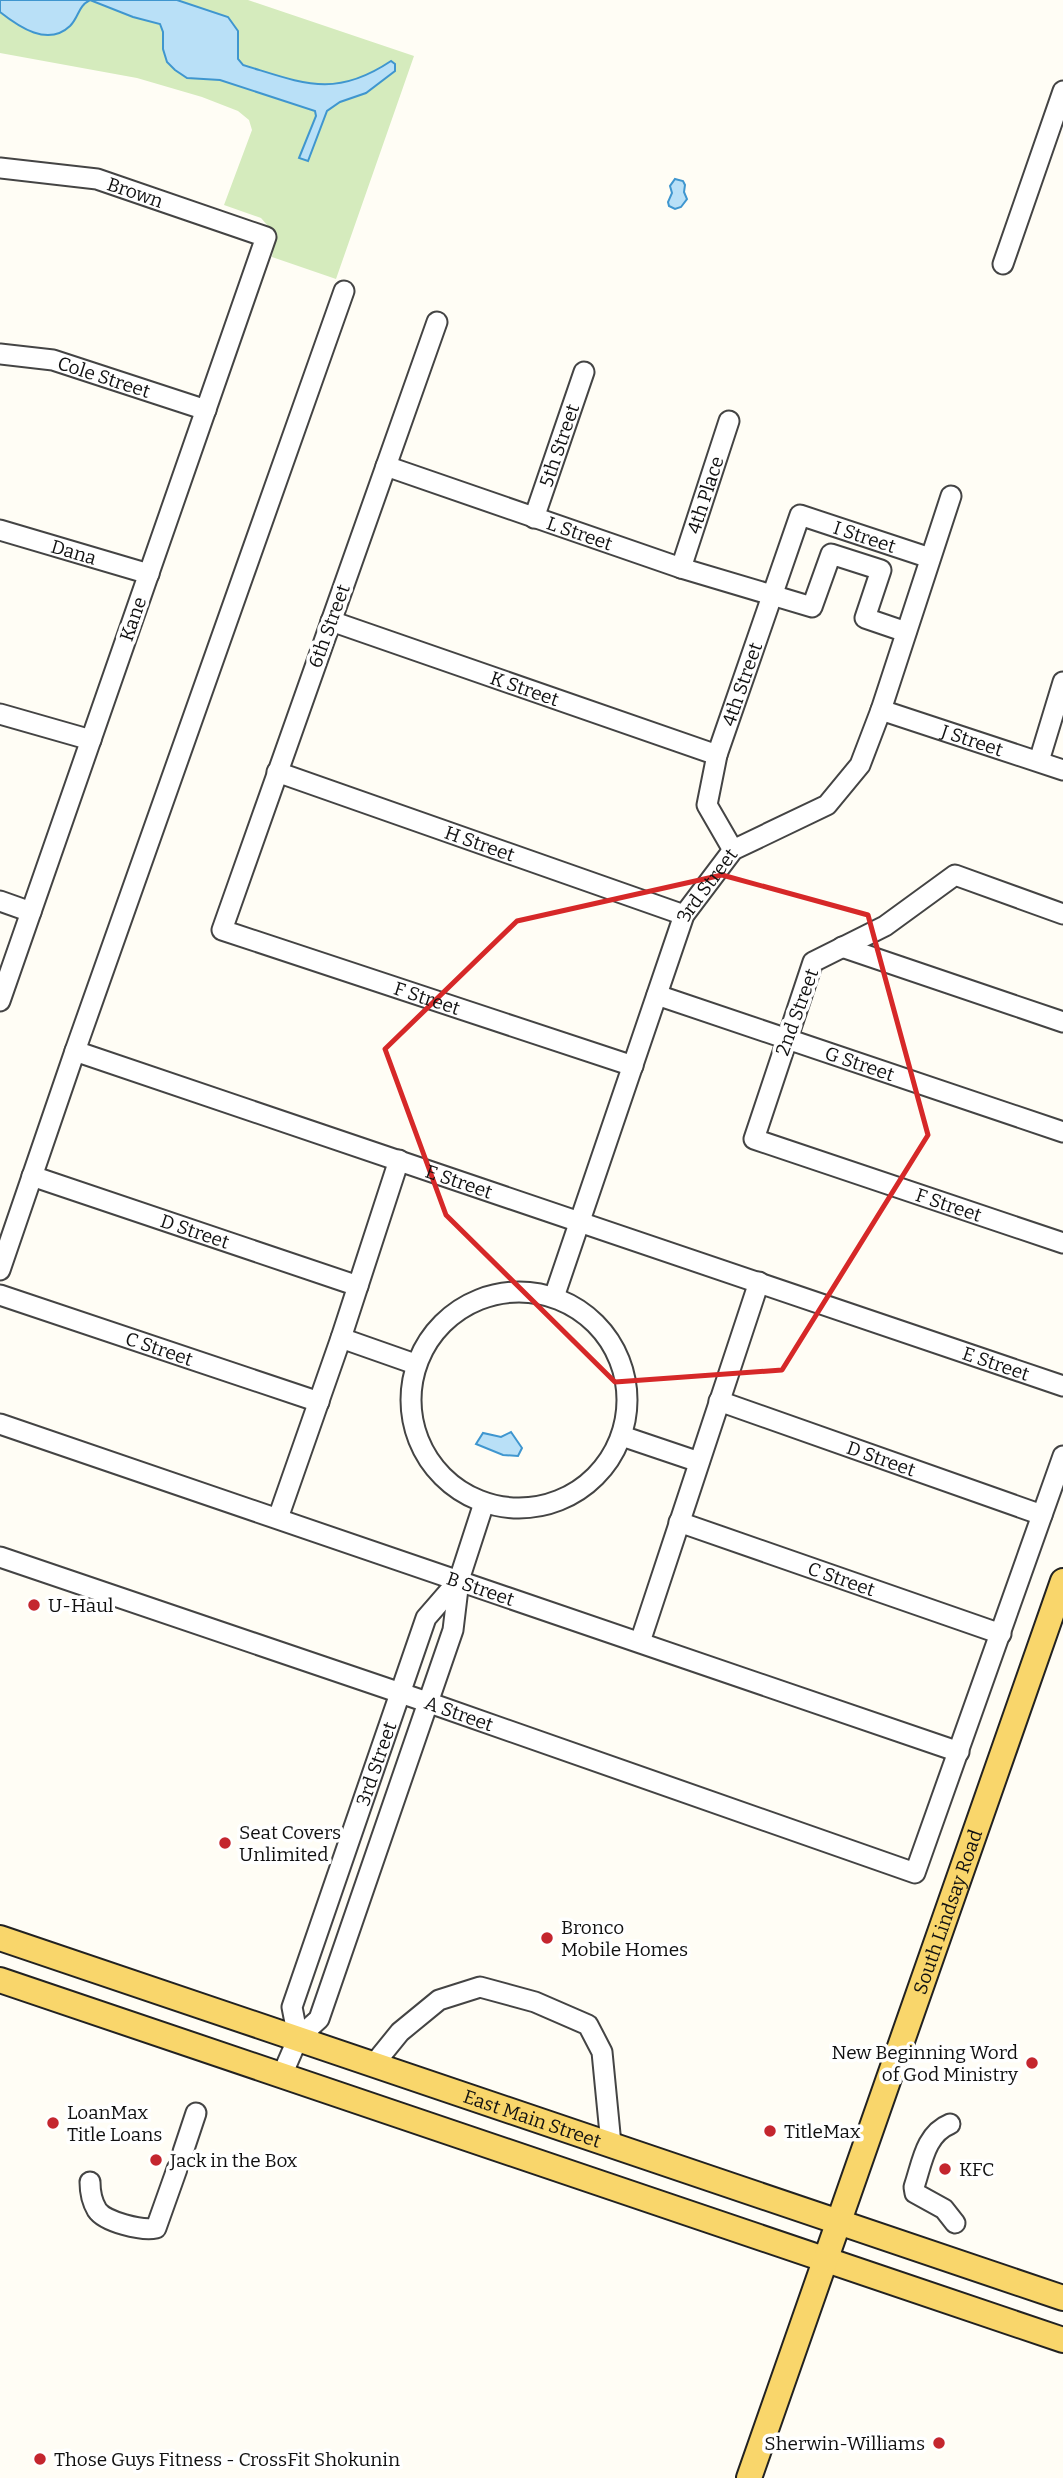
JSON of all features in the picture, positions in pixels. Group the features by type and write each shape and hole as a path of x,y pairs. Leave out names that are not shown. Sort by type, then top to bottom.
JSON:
{"main road":[{"name":"South Lindsay Road","path":"749,2478 1063,1581"},
{"name":"East Main Street","path":"0,1938 611,2144 1063,2340"},
{"name":"East Main Street","path":"0,1980 282,2075 833,2240 1063,2298"}],"lane":[{"path":"1003,264 1063,91"},
{"name":"Brown","path":"0,168 97,179 266,237"},
{"name":"Kane","path":"0,1001 266,237"},
{"path":"0,1270 344,291"},
{"name":"6th Street","path":"222,930 437,322"},
{"name":"Cole Street","path":"0,354 53,360 206,410"},
{"name":"5th Street","path":"534,518 584,372"},
{"name":"4th Place","path":"681,568 729,421"},
{"name":"L Street","path":"386,466 681,568 812,607 831,554 881,570 865,618 906,632"},
{"name":"3rd Street","path":"554,1297 684,915 733,850 827,804 860,765 881,710 951,496"},
{"name":"I Street","path":"800,515 930,558"},
{"name":"4th Street","path":"733,850 707,805 717,755 800,515"},
{"name":"Dana","path":"0,530 11,531 149,574"},
{"name":"K Street","path":"331,621 717,755"},
{"path":"1039,761 1063,682"},
{"name":"J Street","path":"881,710 1063,770"},
{"path":"0,713 91,740"},
{"name":"H Street","path":"277,772 684,915"},
{"name":"2nd Street","path":"754,1139 813,962 885,926 955,876 1063,914"},
{"path":"0,901 31,912"},
{"name":"F Street","path":"222,930 633,1066"},
{"path":"842,947 1063,1022"},
{"name":"G Street","path":"657,995 1063,1132"},
{"name":"E Street","path":"75,1051 1063,1386"},
{"name":"F Street","path":"754,1139 1063,1243"},
{"path":"278,1518 399,1160"},
{"name":"D Street","path":"32,1176 358,1286"},
{"path":"640,1642 759,1282"},
{"path":"521,1291 554,1297 585,1313 608,1338 624,1368 628,1402 622,1436 606,1465 582,1489 552,1504 518,1509 484,1503 453,1488 429,1463 414,1432 409,1398 415,1364 431,1334 456,1310 487,1295 521,1291"},
{"name":"C Street","path":"0,1295 319,1402"},
{"path":"341,1338 415,1364"},
{"name":"D Street","path":"719,1401 1042,1514"},
{"name":"B Street","path":"0,1424 959,1752"},
{"path":"622,1436 699,1462"},
{"path":"959,1752 1063,1456"},
{"name":"3rd Street","path":"282,2075 298,2038 319,2019 453,1629 458,1580 484,1503"},
{"name":"C Street","path":"680,1522 1001,1634"},
{"name":"A Street","path":"0,1558 428,1702 915,1873 959,1752"},
{"name":"3rd Street","path":"298,2038 292,2007 426,1618 458,1580"},
{"path":"374,2064 400,2032 439,2000 480,1987 535,2002 588,2025 602,2052 611,2144"},
{"path":"90,2182 91,2197 98,2213 120,2223 147,2230 156,2228 196,2113"},
{"path":"950,2124 940,2128 932,2137 914,2187 915,2193 944,2210 955,2223"}],"highlighted area":[{"path":"722,875 868,915 928,1135 782,1370 615,1382 446,1215 385,1049 517,921"}],"green space":[{"path":"0,0 248,0 414,56 336,279 272,257 275,234 261,218 224,205 252,130 249,120 238,111 202,97 137,78 0,53"}],"water":[{"path":"0,0 90,0 83,5 70,26 52,35 43,35 25,29 0,12"},
{"path":"90,0 177,0 228,17 238,31 238,59 243,65 301,82 335,84 371,73 391,61 395,64 395,71 366,93 340,102 327,111 308,161 299,158 316,116 315,111 220,80 187,78 167,62 160,24 133,17"},
{"path":"675,179 683,181 687,199 681,207 675,209 669,206 668,202 672,193 670,186"},
{"path":"511,1432 522,1448 518,1456 503,1455 476,1444 483,1433 501,1437"}],"place":[{"name":"U-Haul","path":"34,1605"},
{"name":"Seat Covers Unlimited","path":"225,1843"},
{"name":"Bronco Mobile Homes","path":"547,1938"},
{"name":"New Beginning Word of God Ministry","path":"1032,2063"},
{"name":"LoanMax Title Loans","path":"53,2123"},
{"name":"TitleMax","path":"770,2131"},
{"name":"Jack in the Box","path":"156,2160"},
{"name":"KFC","path":"945,2169"},
{"name":"Sherwin-Williams","path":"939,2443"},
{"name":"Those Guys Fitness - CrossFit Shokunin","path":"40,2459"}]}
